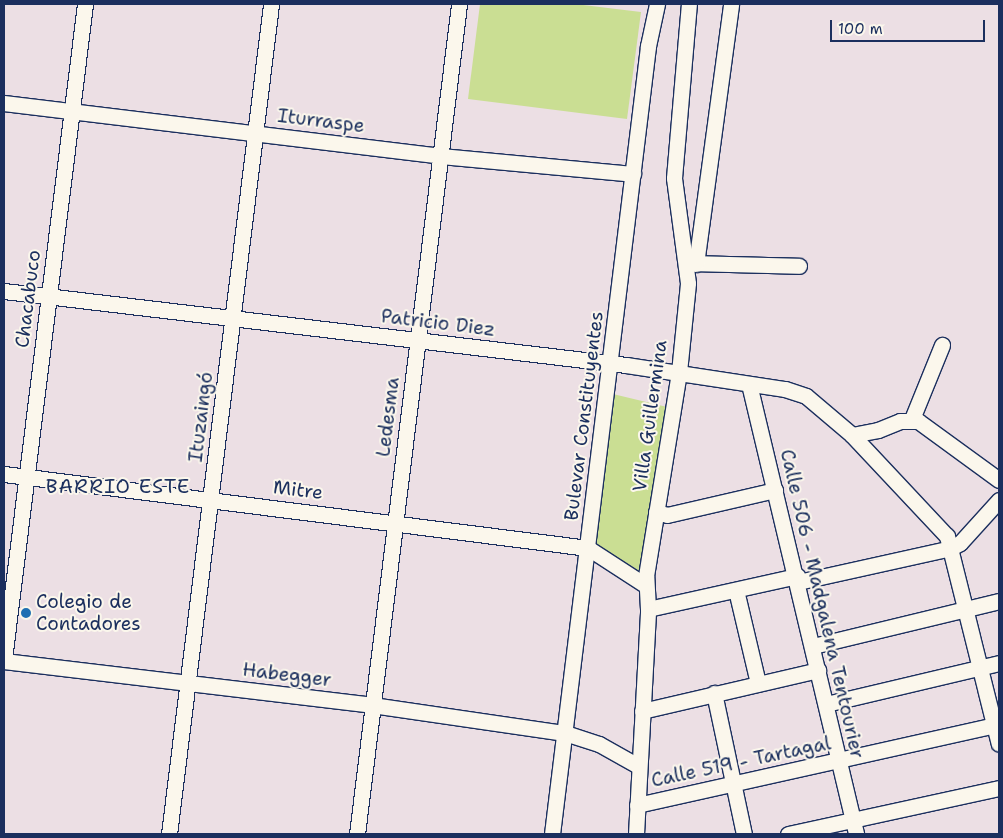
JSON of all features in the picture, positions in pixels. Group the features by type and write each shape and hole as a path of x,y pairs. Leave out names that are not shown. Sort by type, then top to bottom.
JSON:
{"street":[{"name":"Chacabuco","path":"4,660 84,4"},
{"name":"Ituzaingó","path":"169,834 271,4"},
{"name":"Ledesma","path":"357,834 459,4"},
{"name":"Bulevar Constituyentes","path":"552,834 611,363 648,46 657,4"},
{"name":"Villa Guillermina","path":"636,834 638,766 648,609 645,585 678,372 691,263 675,205 674,178 689,4"},
{"path":"731,4 691,263 799,266"},
{"name":"Iturraspe","path":"4,103 440,156 633,174"},
{"name":"Patricio Diez","path":"4,291 611,363 749,384 806,396 852,435 944,530 968,609 997,725 999,744"},
{"path":"912,420 942,345"},
{"name":"Calle 506 - Madgalena Tentourier","path":"749,384 798,579 854,827"},
{"path":"852,435 912,420 931,428 999,480"},
{"name":"Mitre","path":"4,474 395,522 588,548"},
{"path":"656,512 668,515 775,490"},
{"path":"648,609 951,548 960,543 999,500"},
{"path":"588,548 645,585"},
{"path":"736,590 758,683"},
{"path":"813,646 999,601"},
{"name":"Habegger","path":"4,660 189,682 565,732 599,744 638,766"},
{"path":"826,704 999,663"},
{"path":"642,711 818,670"},
{"path":"714,693 744,834"},
{"name":"Calle 519 - Tartagal","path":"637,805 732,782 997,725"},
{"path":"788,834 854,827 999,788"}],"green space":[{"path":"480,4 575,4 641,12 627,119 468,99"},
{"path":"613,394 667,407 639,574 595,543"}],"place":[{"name":"Colegio de Contadores","path":"26,613"}],"district":[{"name":"BARRIO ESTE","path":"118,486"}]}
